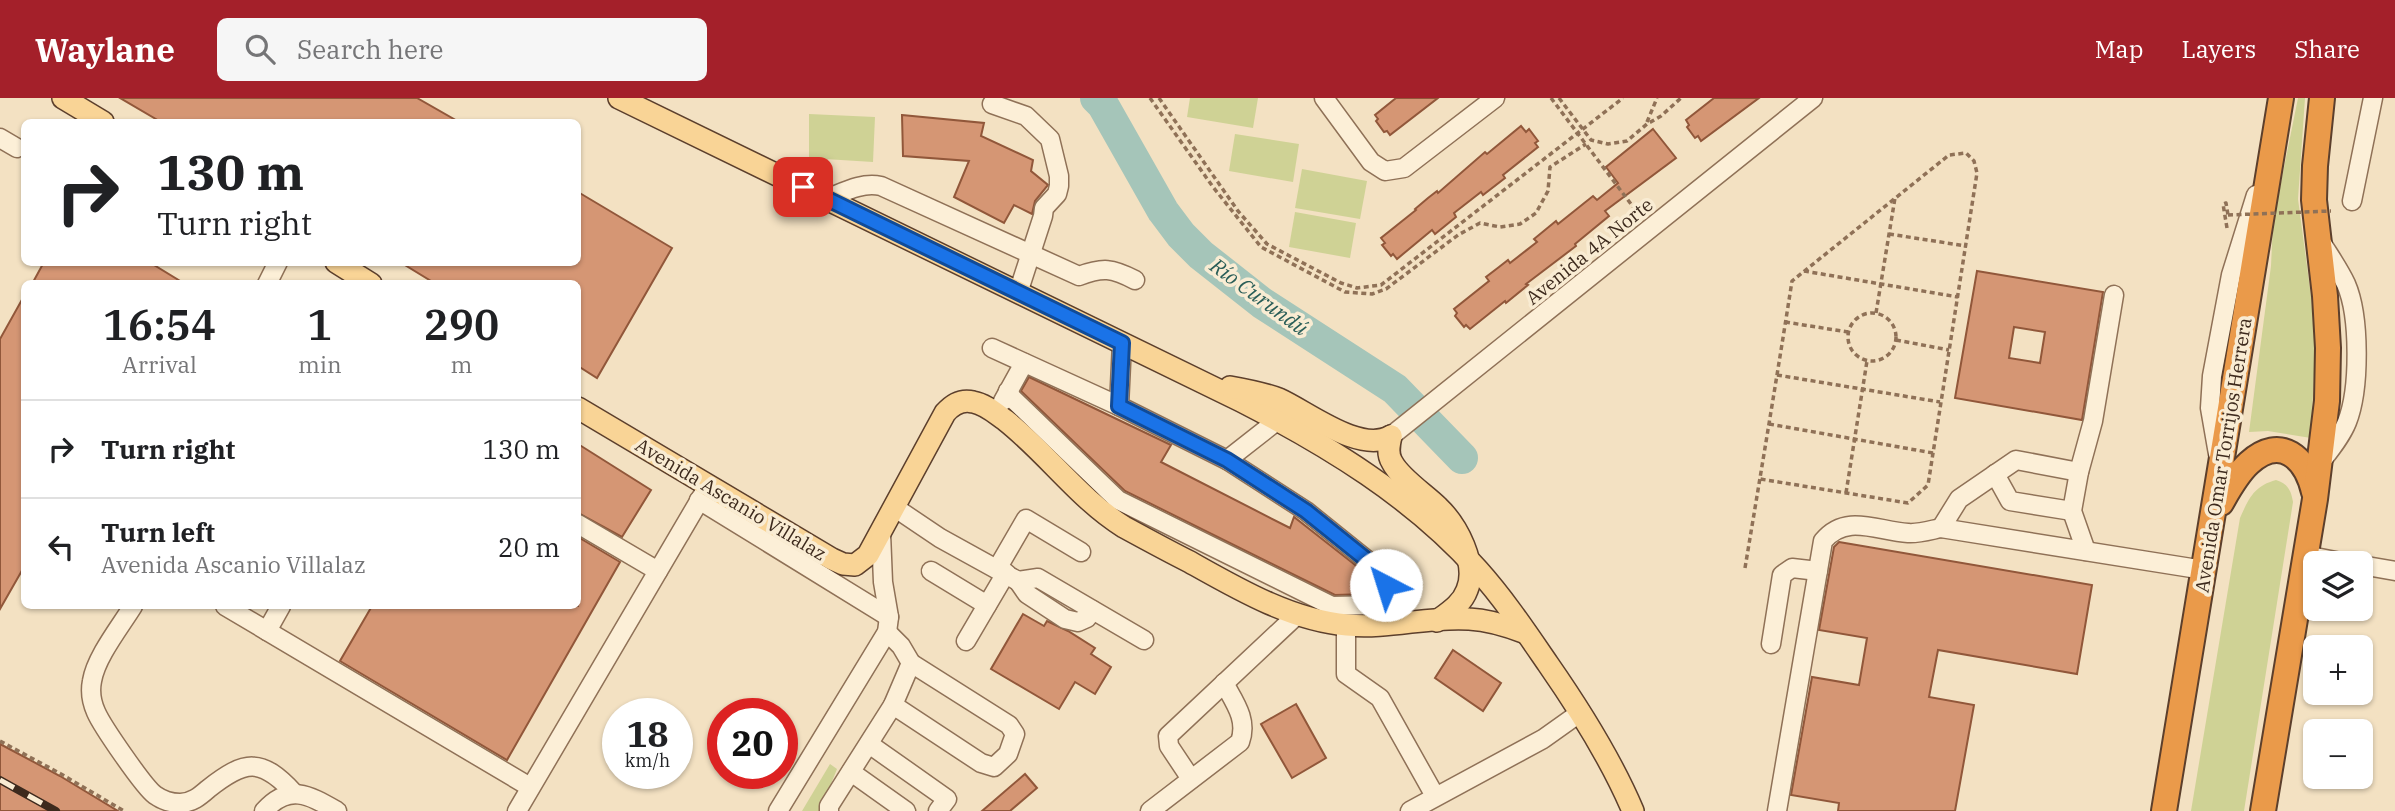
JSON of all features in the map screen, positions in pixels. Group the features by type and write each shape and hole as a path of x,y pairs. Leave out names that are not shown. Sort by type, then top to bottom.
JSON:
{"highway":[{"name":"Avenida Omar Torrijos Herrera","path":"2164,811 2281,98"},
{"path":"2306,551 2327,401 2328,348 2315,200 2315,166 2322,98"},
{"path":"2212,519 2239,473 2255,458 2270,452 2288,452 2301,461 2311,480 2315,499"},
{"path":"2263,811 2303,567"}],"main road":[{"path":"619,98 1205,383 1330,449 1370,477 1430,524 1467,559 1526,633 1581,712 1633,811"},
{"path":"67,99 98,119"},
{"path":"342,266 365,280"},
{"path":"1205,383 1270,396 1360,440 1377,441 1395,433"},
{"name":"Avenida Ascanio Villalaz","path":"581,410 704,493 843,564 855,565 868,555 948,409 956,403 969,401 983,405 996,414 1120,524 1219,578 1298,614 1325,622 1372,626 1479,620 1526,633"},
{"path":"1395,433 1389,451 1394,465 1450,519 1470,572 1467,591 1457,605 1437,621"}],"street":[{"path":"1324,98 1371,162 1385,171 1404,168 1495,98"},
{"name":"Avenida 4A Norte","path":"1395,433 1813,98"},
{"path":"2352,201 2373,98"},
{"path":"992,104 1026,116 1050,139 1059,176 1057,194 1044,208 1018,293"},
{"path":"0,138 17,148"},
{"path":"826,199 859,186 881,186 1079,276 1094,270 1115,270 1135,280"},
{"path":"2086,551 2072,511 2079,472 2094,421 2114,295"},
{"path":"1119,406 1122,343"},
{"path":"992,348 1119,406 1227,460 1306,511 1383,573 1386,585 1378,605 1332,606 1118,500 1012,398 1008,391"},
{"path":"996,414 1024,363"},
{"path":"1227,460 1278,420"},
{"path":"1941,528 1959,499 2016,460 2079,472"},
{"path":"1995,474 2010,501 2072,511"},
{"path":"230,609 526,803 704,493 888,625 911,663 1009,725 1015,734 1008,754 994,767 981,762 893,705"},
{"path":"894,507 940,538 1007,574 1038,578 1143,640"},
{"path":"966,641 1007,574 1026,519 1081,552"},
{"path":"1777,811 1823,541 1832,530 1846,524 1911,534 1941,528 2204,570"},
{"path":"581,526 658,570"},
{"path":"778,811 888,625 881,533"},
{"path":"2373,567 2395,571"},
{"path":"1771,645 1782,575 1792,568 1818,571"},
{"path":"931,571 987,605"},
{"path":"131,609 99,663 92,679 91,696 96,713 145,785 155,795 169,802 183,803 197,798 240,767 255,766 268,769 294,793"},
{"path":"267,631 279,609"},
{"path":"1191,779 1169,746 1168,736 1298,614"},
{"path":"1346,625 1346,674 1380,698 1435,796"},
{"path":"829,811 829,806 893,705 911,663"},
{"path":"1150,811 1240,742 1244,730 1242,717 1224,683"},
{"path":"1410,811 1542,739 1581,712"},
{"path":"869,744 947,799 938,811"},
{"path":"851,772 906,811"},
{"path":"264,811 275,799 294,793 313,797 337,811"}],"path":[{"path":"1150,98 1213,187 1261,247 1345,292 1372,294 1386,289 1458,234 1480,223 1500,228 1520,224 1536,213 1548,191 1550,167 1586,144"},
{"path":"1160,98 1238,211 1267,244 1341,284 1357,288 1381,285 1623,98"},
{"path":"1551,98 1649,229"},
{"path":"1559,98 1591,140 1608,144 1627,141 1681,98"},
{"path":"1647,124 1657,98"},
{"path":"1745,568 1792,281 1949,155 1966,153 1974,161 1978,173 1928,485 1908,502 1760,479"},
{"path":"1876,313 1895,198"},
{"path":"2228,232 2223,204 2226,203 2228,215 2331,211"},
{"path":"1889,234 1966,246"},
{"path":"1804,271 1958,297"},
{"path":"1876,313 1889,319 1896,332 1896,340 1889,354 1875,361 1867,361 1860,358 1850,347 1848,332 1855,319 1861,315 1876,313"},
{"path":"1786,322 1848,332"},
{"path":"1896,340 1949,350"},
{"path":"1846,493 1867,361"},
{"path":"1777,374 1941,402"},
{"path":"1769,424 1933,453"},
{"path":"0,741 124,811"}],"green space":[{"path":"1190,98 1258,98 1253,128 1187,117"},
{"path":"2298,98 2305,98 2298,199 2311,296 2315,351 2311,438 2268,431 2249,432 2271,266 2273,222"},
{"path":"809,114 875,117 873,162 809,158"},
{"path":"1235,134 1299,144 1293,182 1229,171"},
{"path":"1302,169 1367,181 1360,219 1295,208"},
{"path":"1295,212 1356,223 1350,258 1289,247"},
{"path":"2276,480 2288,488 2293,502 2244,811 2191,811 2240,518 2253,494 2262,486"},
{"path":"830,764 837,769 820,811 802,811"}],"building":[{"path":"120,98 417,98 454,119 156,119"},
{"path":"1396,98 1438,98 1390,135 1387,131 1384,132 1375,115"},
{"path":"1714,98 1759,98 1701,141 1698,136 1695,138 1687,127 1689,125 1686,120"},
{"path":"902,115 984,123 981,136 1033,160 1031,171 1048,185 1035,201 1032,214 1014,205 1004,223 954,197 969,161 903,156"},
{"path":"1521,126 1526,132 1529,129 1538,141 1535,143 1538,147 1503,175 1505,178 1454,213 1456,217 1435,234 1432,230 1397,259 1393,254 1391,256 1382,245 1385,243 1381,238 1485,152 1487,154"},
{"path":"1653,129 1676,158 1605,211 1609,216 1506,303 1505,301 1470,329 1466,325 1464,327 1455,316 1457,313 1454,309 1489,281 1486,277 1537,242 1534,239 1556,221 1558,224 1593,196 1597,200 1618,183 1606,167"},
{"path":"581,194 672,248 597,378 581,368 581,280 429,280 407,266 581,266"},
{"path":"42,266 156,266 178,280 34,280"},
{"path":"1977,271 2103,292 2082,420 1955,398","holes":["2014,327 2045,332 2040,363 2009,358"]},
{"path":"21,301 21,572 0,609 0,339"},
{"path":"1029,377 1171,445 1161,462 1290,528 1294,517 1373,579 1367,594 1335,595 1125,491 1021,391"},
{"path":"581,446 651,490 622,537 581,515"},
{"path":"581,539 620,562 507,760 340,661 370,609 581,609"},
{"path":"1839,542 2092,585 2077,674 1938,650 1929,697 1974,705 1955,811 1838,811 1839,803 1791,795 1812,677 1859,685 1867,638 1819,630 1834,547"},
{"path":"1023,614 1044,626 1047,621 1095,648 1091,654 1111,667 1095,694 1075,682 1059,709 991,669"},
{"path":"1453,650 1501,683 1483,711 1435,678"},
{"path":"1296,704 1326,758 1292,778 1261,724"},
{"path":"0,744 60,776 118,811 0,811"},
{"path":"1025,774 1037,788 1010,811 982,811"}],"waterway":[{"name":"Río Curundú","path":"1096,98 1103,105 1163,211 1201,255 1262,303 1395,389 1462,458"}],"railway":[{"path":"0,780 56,811"}],"route":[{"path":"803,187 1122,343 1119,406 1227,460 1306,511 1383,573 1386,585"}]}
